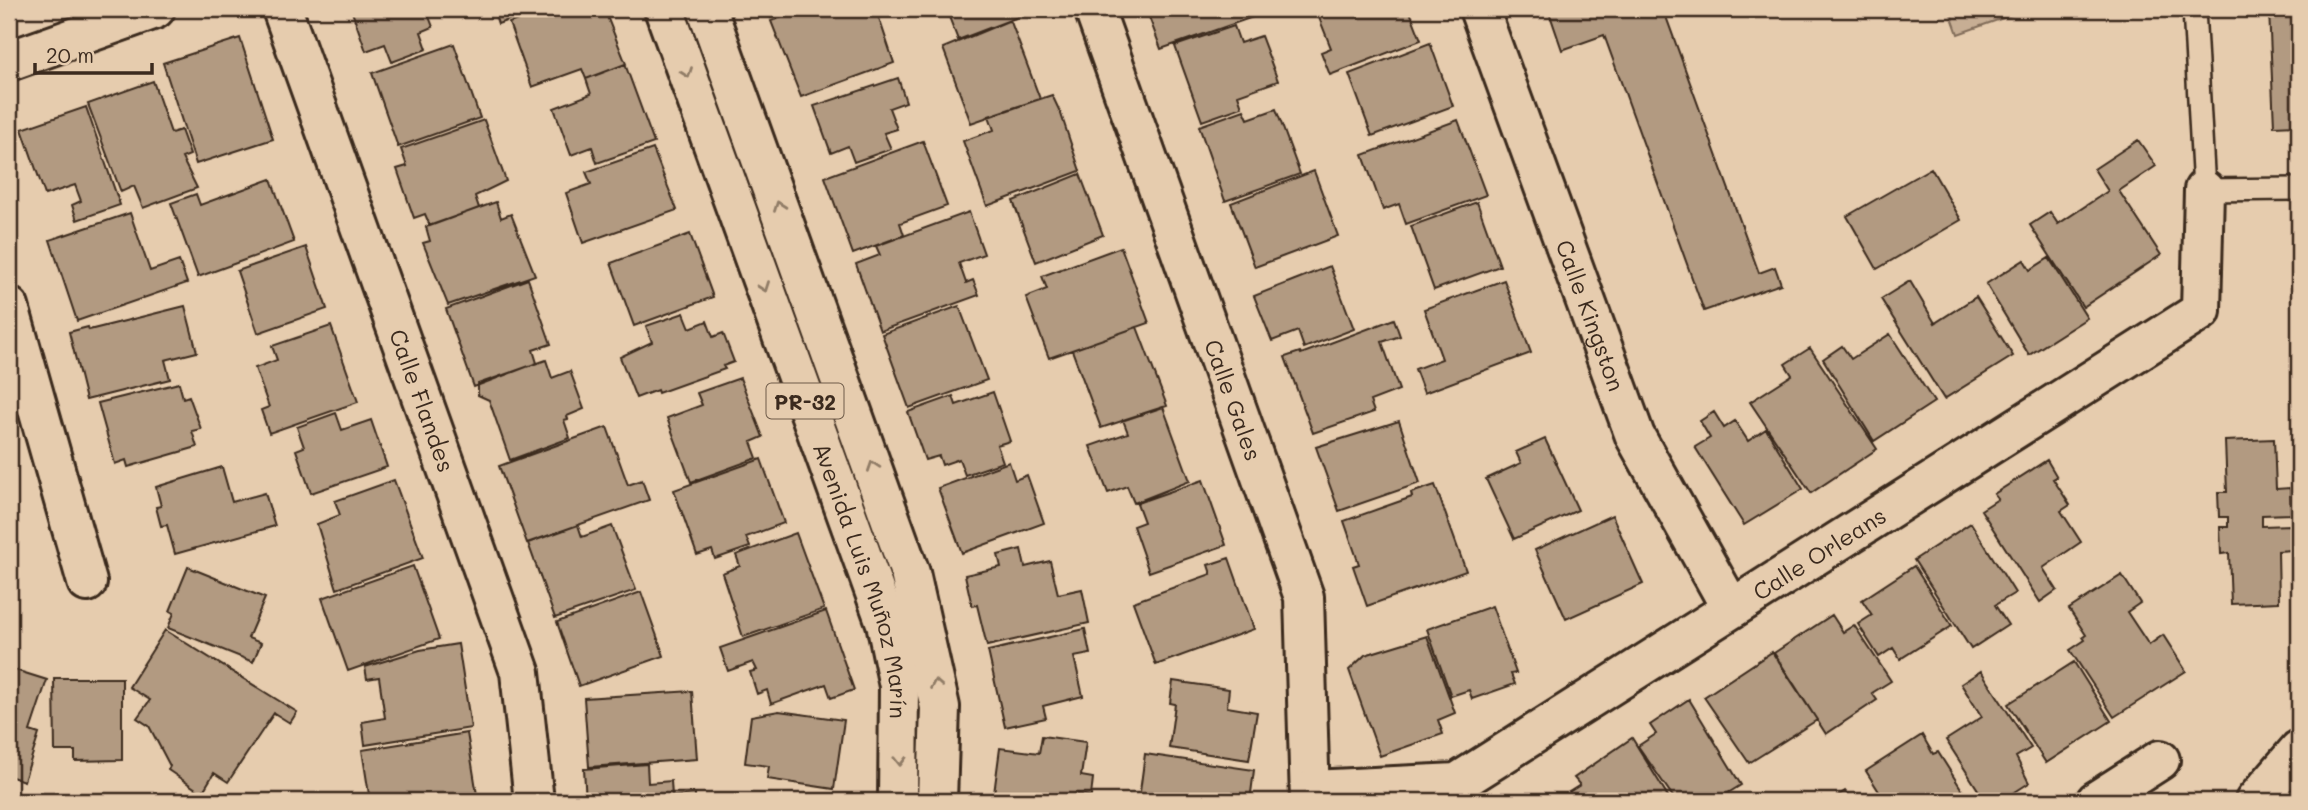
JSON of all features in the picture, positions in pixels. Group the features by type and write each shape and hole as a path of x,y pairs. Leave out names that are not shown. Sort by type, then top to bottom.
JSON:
{"main road":[{"path":"9,61 155,9"},
{"name":"Calle Flandes","path":"282,9 520,671 534,801"},
{"name":"Avenida Luis Muñoz Marín","path":"664,9 886,623 899,686 898,801"},
{"name":"Avenida Luis Muñoz Marín","path":"707,9 910,573 940,707 937,801"},
{"name":"Calle Gales","path":"1094,9 1304,597 1311,795"},
{"name":"Calle Kingston","path":"1479,9 1635,436 1731,608"},
{"name":"Calle Orleans","path":"1311,795 1457,783 2201,310 2204,190"},
{"path":"9,307 87,582"},
{"path":"2255,801 2299,750"},
{"path":"2096,801 2160,760"}],"lane":[{"path":"2194,9 2204,190 2299,189"}],"shaded area":[{"path":"1949,9 2029,9 1958,34"}],"building":[{"path":"351,9 426,9 433,27 421,32 427,49 392,62 385,44 366,51"},
{"path":"493,9 539,9 498,24"},
{"path":"549,9 604,9 626,64 586,79 582,69 532,87 509,23"},
{"path":"768,9 796,9 771,18"},
{"path":"805,9 876,9 894,63 801,97 771,21"},
{"path":"946,9 1036,9 1036,10 958,40"},
{"path":"1146,9 1253,9 1256,16 1161,49"},
{"path":"1409,9 1421,40 1330,75 1321,52 1331,48 1316,10"},
{"path":"1548,9 1669,9 1664,11 1759,273 1775,267 1781,284 1704,311 1604,35 1562,50"},
{"path":"2269,9 2299,9 2299,125 2274,126"},
{"path":"1011,22 1040,99 971,123 943,48"},
{"path":"1234,26 1240,43 1261,36 1278,81 1238,95 1242,107 1202,121 1175,46"},
{"path":"240,38 273,139 196,164 163,63"},
{"path":"1430,43 1453,106 1372,136 1349,74"},
{"path":"454,44 480,118 398,147 372,73"},
{"path":"625,64 654,143 597,163 592,147 571,155 554,108 591,94 586,79"},
{"path":"898,78 906,102 889,108 897,129 884,133 891,149 854,162 848,146 831,153 814,106"},
{"path":"153,81 171,133 181,130 190,155 182,158 197,188 143,208 134,186 121,192 88,104"},
{"path":"1052,95 1080,171 987,206 963,141 994,130 989,116"},
{"path":"86,107 120,205 77,220 72,205 81,201 75,185 45,195 22,129"},
{"path":"1276,109 1300,174 1225,201 1199,126 1244,110 1248,119"},
{"path":"484,120 506,181 475,196 479,208 430,226 425,214 414,218 397,169 407,166 401,149"},
{"path":"1458,120 1486,195 1406,224 1399,204 1383,210 1363,155"},
{"path":"2138,140 2156,166 2119,191 2161,255 2083,307 2030,225 2050,212 2058,224 2108,191 2094,169"},
{"path":"923,141 947,206 900,223 904,235 853,254 825,177"},
{"path":"653,149 677,210 583,243 566,193 591,184 586,172"},
{"path":"1931,168 1961,220 1877,269 1847,216"},
{"path":"1314,171 1338,236 1255,267 1231,203"},
{"path":"1080,174 1103,235 1036,262 1013,201"},
{"path":"271,179 294,242 198,277 171,203 196,194 200,205"},
{"path":"496,202 501,218 511,214 535,275 448,305 423,243 430,241 426,227"},
{"path":"1477,202 1500,266 1434,290 1411,226"},
{"path":"969,212 984,254 959,263 966,283 973,280 979,295 880,331 856,264 880,255 876,246"},
{"path":"130,213 150,271 179,261 187,283 77,321 50,240"},
{"path":"690,234 713,297 634,326 611,263"},
{"path":"306,247 327,309 258,333 237,271"},
{"path":"1121,247 1149,323 1049,358 1026,297 1047,289 1042,276"},
{"path":"2049,258 2087,318 2029,355 1986,284 2024,260 2030,270"},
{"path":"1330,266 1354,329 1304,348 1298,331 1272,341 1254,296"},
{"path":"528,279 551,344 533,350 537,363 474,387 446,309"},
{"path":"1504,280 1531,353 1424,393 1415,369 1442,359 1424,309"},
{"path":"1910,281 1935,323 1976,297 2013,356 1944,399 1881,299"},
{"path":"185,306 197,352 165,360 170,379 86,400 69,332 88,327 89,330"},
{"path":"959,306 987,380 909,408 882,334"},
{"path":"684,313 690,328 707,321 713,337 723,333 734,362 723,366 725,369 636,398 620,357 652,342 646,326"},
{"path":"1394,319 1400,336 1382,342 1399,390 1370,401 1374,412 1313,433 1285,357 1300,352 1301,354"},
{"path":"331,326 358,402 269,433 261,410 269,407 255,368 277,360 272,346"},
{"path":"1137,327 1167,406 1101,428 1072,350"},
{"path":"1890,334 1934,402 1874,441 1823,359 1842,346 1851,359"},
{"path":"1810,348 1877,449 1811,493 1750,402 1792,375 1785,364"},
{"path":"546,360 552,378 570,371 584,409 564,420 570,438 510,460 489,400 478,395 478,384"},
{"path":"740,378 763,437 751,442 757,458 691,482 667,418 702,405 697,393"},
{"path":"179,383 183,398 189,396 201,429 192,431 197,447 128,467 126,460 115,464 98,403"},
{"path":"993,392 1010,441 997,445 1003,462 965,475 959,459 942,465 939,456 925,460 908,412 953,396 956,405"},
{"path":"1163,407 1190,481 1134,503 1127,486 1108,493 1090,446 1128,433 1123,420"},
{"path":"1714,412 1724,428 1735,421 1748,441 1766,429 1803,489 1744,525 1695,447 1710,438 1700,421"},
{"path":"336,413 342,430 371,420 387,467 311,493 296,450 304,447 297,427"},
{"path":"1399,421 1420,483 1339,511 1316,447"},
{"path":"607,427 628,485 642,480 649,500 527,543 499,466"},
{"path":"1545,439 1578,510 1514,539 1486,479 1521,463 1516,452"},
{"path":"2274,439 2276,489 2290,488 2291,514 2262,515 2262,526 2291,525 2292,550 2278,551 2279,602 2231,604 2229,553 2221,554 2220,527 2228,527 2228,517 2219,517 2218,492 2227,492 2225,441"},
{"path":"761,459 784,523 746,537 750,547 715,559 712,550 697,555 674,490"},
{"path":"2047,460 2057,477 2053,479 2070,505 2061,511 2081,542 2043,568 2057,590 2040,602 1981,510 1998,499 1994,494"},
{"path":"1009,462 1015,480 1027,475 1044,523 962,553 938,488"},
{"path":"222,467 232,502 265,493 275,526 175,554 167,525 161,526 156,507 161,506 156,487"},
{"path":"394,480 423,558 337,589 317,524 340,515 335,501"},
{"path":"1203,480 1226,545 1149,572 1133,526 1144,522 1137,503"},
{"path":"1435,485 1466,571 1367,606 1353,566 1359,564 1344,521 1412,497 1411,493"},
{"path":"1612,515 1643,584 1566,619 1535,550"},
{"path":"1971,523 2015,593 1995,605 2008,625 1971,649 1914,560"},
{"path":"578,525 582,537 612,526 636,590 555,618 528,543"},
{"path":"796,533 824,609 743,637 722,573 740,566 736,555"},
{"path":"1021,549 1025,567 1050,561 1058,594 1082,589 1089,623 987,646 977,605 972,606 965,575 1001,567 998,555"},
{"path":"1229,558 1254,629 1156,665 1133,602 1211,574 1208,565"},
{"path":"413,566 439,639 348,671 322,598"},
{"path":"1914,566 1952,626 1900,659 1893,648 1879,657 1858,624 1872,615 1862,600"},
{"path":"188,567 265,598 248,638 261,643 253,662 168,628 174,613 170,611"},
{"path":"2122,575 2140,603 2127,612 2149,645 2163,635 2186,671 2114,717 2070,650 2085,640 2083,637 2086,635 2069,609"},
{"path":"641,592 664,656 579,686 557,622"},
{"path":"1492,606 1516,673 1511,674 1515,684 1472,699 1469,690 1451,696 1427,629"},
{"path":"826,611 854,690 831,698 826,684 771,704 767,690 757,694 750,672 757,670 753,662 728,671 720,648"},
{"path":"1832,615 1843,632 1854,625 1891,681 1872,693 1877,700 1826,734 1774,653"},
{"path":"1085,629 1090,654 1074,657 1083,696 1043,706 1046,718 1005,727 988,651"},
{"path":"165,630 297,712 290,723 274,713 228,782 214,773 202,793 168,770 170,766 149,726 137,718 150,700 129,687"},
{"path":"1427,636 1455,713 1438,720 1443,734 1380,756 1349,670 1365,655"},
{"path":"458,644 471,728 365,745 362,722 385,718 379,677 367,679 365,667 420,650"},
{"path":"1772,652 1817,720 1749,763 1704,697"},
{"path":"2074,662 2111,721 2046,763 2008,704"},
{"path":"9,668 47,680 30,731 39,734 24,781 9,776"},
{"path":"1981,671 2031,748 2016,757 2029,783 2001,801 1984,799 1946,740 1982,717 1961,684"},
{"path":"54,678 122,678 122,760 75,761 75,751 55,751"},
{"path":"1173,681 1229,689 1227,707 1257,712 1249,760 1169,748 1175,704 1170,703"},
{"path":"692,691 697,759 589,767 584,698"},
{"path":"1689,699 1741,785 1715,801 1700,801 1696,796 1688,801 1676,801 1638,746 1656,734 1650,725"},
{"path":"779,711 844,720 834,789 767,779 769,766 745,763 751,716"},
{"path":"467,733 478,801 370,801 362,750"},
{"path":"1922,735 1933,754 1938,752 1969,801 1885,801 1866,771"},
{"path":"1042,736 1086,742 1081,776 1093,778 1091,796 1078,794 1077,801 993,801 1000,748 1039,753"},
{"path":"1632,738 1671,801 1575,801 1569,792 1580,785 1574,778"},
{"path":"1145,754 1254,770 1250,801 1139,799"},
{"path":"647,764 648,783 671,781 672,796 695,794 695,801 586,801 584,769"},
{"path":"1845,791 1852,801 1830,801"}]}
